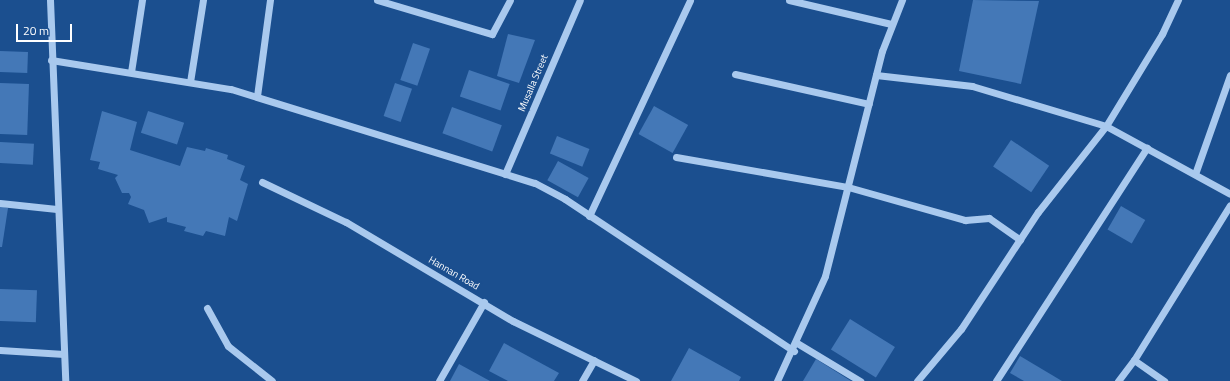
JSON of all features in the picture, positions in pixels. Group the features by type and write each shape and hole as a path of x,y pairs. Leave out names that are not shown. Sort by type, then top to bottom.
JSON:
{"street":[{"path":"50,0 51,60 65,381"},
{"path":"131,72 142,0"},
{"path":"190,82 203,0"},
{"path":"256,96 270,0"},
{"path":"377,0 492,34 510,0"},
{"name":"Musalla Street","path":"506,174 580,0"},
{"path":"589,216 690,0"},
{"path":"789,0 891,24"},
{"path":"777,381 794,351 825,276 876,76 891,24 902,0"},
{"path":"917,381 961,330 1060,182 1106,126 1162,34 1178,0"},
{"path":"51,60 190,82 256,96 541,186 794,351"},
{"path":"734,74 869,104"},
{"path":"876,76 972,86 1106,126 1230,194"},
{"path":"1195,174 1230,76"},
{"path":"996,381 1147,148"},
{"path":"676,157 848,187 965,220 989,218 1020,240"},
{"name":"Hannan Road","path":"262,182 346,222 484,302 636,381"},
{"path":"0,203 57,209"},
{"path":"1118,381 1134,360 1230,204"},
{"path":"438,381 484,302"},
{"path":"207,308 228,346 272,381"},
{"path":"797,343 860,381"},
{"path":"0,350 64,354"},
{"path":"582,381 594,360"},
{"path":"1134,360 1164,381"}],"building":[{"path":"973,0 1039,1 1021,84 959,71"},
{"path":"508,34 535,40 519,83 497,76"},
{"path":"413,43 430,49 417,86 400,80"},
{"path":"0,51 28,52 27,73 0,72"},
{"path":"469,70 510,84 501,110 460,96"},
{"path":"0,83 29,84 27,135 0,134"},
{"path":"395,83 412,89 401,122 384,116"},
{"path":"654,106 688,125 673,153 638,134"},
{"path":"452,107 502,125 492,151 442,133"},
{"path":"102,111 137,122 130,150 180,166 187,147 205,151 206,148 228,155 227,159 245,166 240,180 248,184 237,221 229,217 225,236 206,231 203,236 184,231 186,227 167,222 167,217 149,223 144,210 128,204 131,197 129,193 122,193 115,178 118,175 98,169 100,162 90,160"},
{"path":"148,111 184,123 177,145 141,133"},
{"path":"557,136 589,149 582,167 550,154"},
{"path":"1011,140 1049,166 1031,192 993,167"},
{"path":"0,142 34,144 33,165 0,163"},
{"path":"558,161 589,178 578,197 547,180"},
{"path":"0,206 8,208 2,247 0,247"},
{"path":"1121,206 1145,220 1132,243 1108,229"},
{"path":"0,289 37,290 36,322 0,321"},
{"path":"850,319 895,347 876,378 831,350"},
{"path":"504,343 559,373 554,381 508,381 489,371"},
{"path":"689,348 741,377 739,381 671,381"},
{"path":"1020,356 1062,381 1024,381 1010,373"},
{"path":"816,359 851,381 803,381"},
{"path":"459,364 490,381 450,381"}]}
